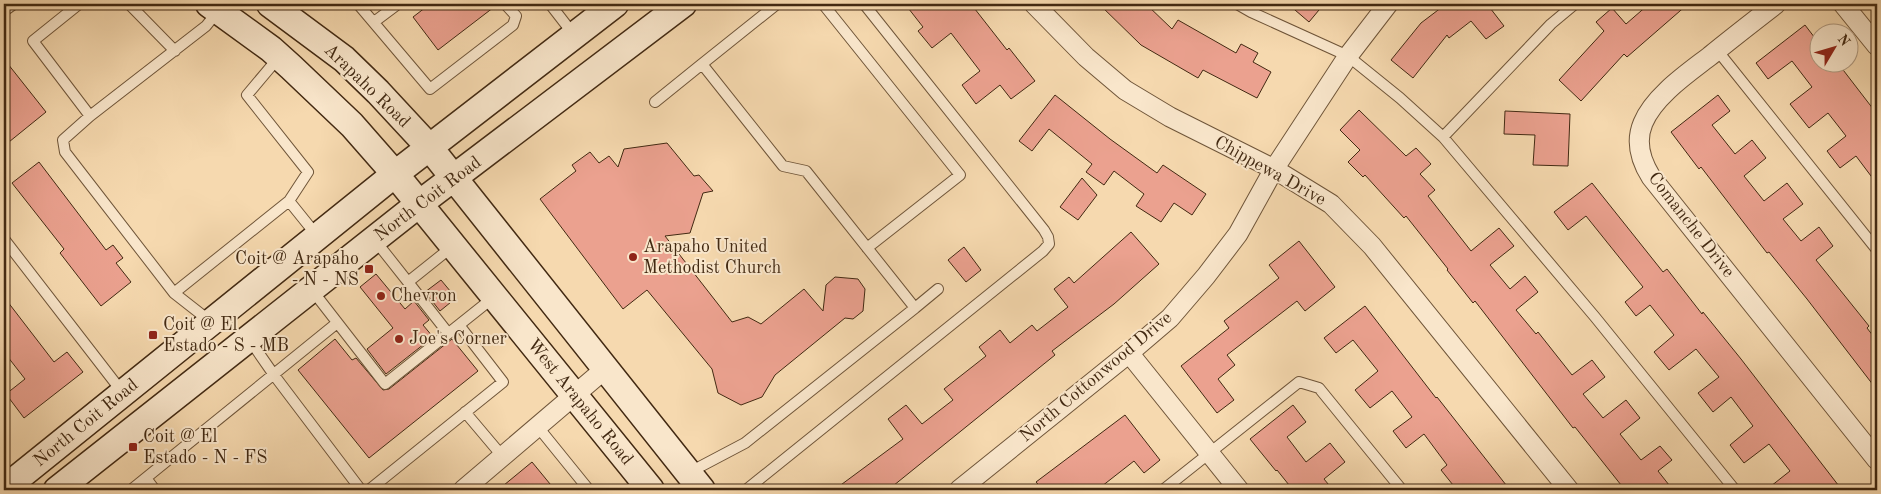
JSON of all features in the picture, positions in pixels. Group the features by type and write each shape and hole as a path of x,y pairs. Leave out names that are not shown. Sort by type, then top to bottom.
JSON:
{"main road":[{"name":"Arapaho Road","path":"270,4 344,59 378,92 455,178"},
{"name":"North Coit Road","path":"9,484 395,174 615,4"},
{"name":"North Coit Road","path":"57,490 374,239 683,4"},
{"path":"216,6 279,57 345,118 395,174"},
{"name":"West Arapaho Road","path":"395,174 651,490"},
{"path":"455,178 605,369 696,481"},
{"path":"183,391 194,363 218,338 218,331 211,322"}],"street":[{"name":"Chippewa Drive","path":"1034,4 1086,57 1125,90 1170,117 1274,169 1331,204 1372,246 1569,490"},
{"name":"North Cottonwood Drive","path":"960,490 1170,318 1206,276 1238,234 1274,169 1348,56 1388,4"},
{"name":"Comanche Drive","path":"1776,4 1684,76 1655,102 1642,123 1639,145 1644,165 1651,177 1877,460"},
{"path":"1843,4 1877,46"},
{"path":"1129,353 1239,490"},
{"path":"463,490 605,369"}],"lane":[{"path":"4,11 14,4"},
{"path":"78,4 33,41 90,116"},
{"path":"129,4 175,52"},
{"path":"358,4 430,89 512,25 516,16 505,4"},
{"path":"374,22 398,4"},
{"path":"550,4 575,36"},
{"path":"655,102 702,64 766,7 778,4"},
{"path":"823,4 960,175 868,248"},
{"path":"746,490 1043,251 1048,244 1048,237 1044,230 864,4"},
{"path":"1237,4 1348,56 1400,98 1443,137 1595,316 1734,490"},
{"path":"1443,137 1551,24 1575,4"},
{"path":"211,322 174,293 65,152 63,140 90,116 175,52 206,26 216,6"},
{"path":"1717,50 1877,250"},
{"path":"174,293 289,201 308,172 247,95 279,57"},
{"path":"702,64 783,166 806,171 915,308"},
{"path":"289,201 318,237"},
{"path":"374,239 448,334"},
{"path":"4,240 123,393"},
{"path":"408,282 454,246"},
{"path":"312,289 385,384 494,297"},
{"path":"696,481 938,289"},
{"path":"131,490 337,323"},
{"path":"369,490 504,382 459,325"},
{"path":"249,339 360,490"},
{"path":"1163,490 1299,382 1319,388 1402,490"},
{"path":"465,412 503,457"},
{"path":"538,427 590,490"},
{"path":"146,478 155,490"}],"building":[{"path":"430,4 498,4 438,50 413,17"},
{"path":"905,4 971,4 1007,50 1009,48 1035,81 1011,99 1000,85 976,104 962,85 980,71 951,33 932,48 918,31 923,27"},
{"path":"1099,4 1146,4 1172,29 1178,20 1236,53 1241,44 1258,53 1253,62 1271,72 1257,98 1203,70 1198,78 1141,45"},
{"path":"1288,4 1324,4 1309,22"},
{"path":"1446,4 1487,4 1504,26 1486,39 1471,21 1449,38 1447,35 1413,78 1391,60 1421,23"},
{"path":"1649,4 1688,4 1627,57 1624,54 1581,101 1559,80 1604,31 1596,22 1612,8 1626,24"},
{"path":"1805,25 1808,29 1808,72 1845,72 1877,114 1877,184 1856,156 1840,168 1827,151 1846,136 1828,113 1809,128 1790,104 1812,87 1792,61 1768,79 1756,63"},
{"path":"4,59 46,112 4,146"},
{"path":"1055,95 1110,139 1157,173 1163,165 1206,194 1192,215 1174,203 1161,222 1136,206 1144,194 1114,171 1104,185 1086,172 1092,164 1049,129 1032,151 1019,141"},
{"path":"1718,95 1730,111 1712,125 1735,154 1752,140 1766,158 1744,176 1764,201 1787,183 1803,204 1783,219 1801,241 1819,227 1833,246 1816,260 1869,326 1867,328 1877,341 1877,390 1807,299 1769,252 1767,253 1701,167 1699,169 1671,132"},
{"path":"1359,110 1406,156 1416,148 1431,164 1420,174 1435,190 1428,196 1471,251 1499,228 1514,246 1490,265 1510,289 1525,276 1538,292 1516,310 1536,334 1538,332 1572,375 1592,360 1605,377 1583,394 1603,418 1626,400 1640,418 1620,434 1641,460 1660,446 1672,460 1658,471 1673,490 1625,490 1575,427 1573,428 1475,301 1473,303 1406,216 1404,218 1365,175 1363,177 1348,162 1360,150 1340,130"},
{"path":"1505,111 1570,114 1568,166 1533,165 1535,135 1504,134"},
{"name":"Arapaho United Methodist Church","path":"667,143 694,176 699,175 713,191 703,193 690,233 665,236 732,322 748,317 761,324 804,289 823,311 826,285 835,277 858,279 865,289 863,311 853,319 845,318 775,375 762,397 741,405 718,393 712,369 647,290 623,309 540,199 576,171 572,165 590,152 599,163 609,156 618,167 624,149"},
{"path":"39,162 106,250 113,245 123,258 116,263 131,282 101,306 60,253 64,249 12,183"},
{"path":"1082,178 1097,195 1078,220 1060,207"},
{"path":"1592,183 1663,272 1667,269 1702,314 1703,312 1842,490 1766,490 1790,471 1769,444 1744,463 1730,445 1753,426 1731,397 1713,412 1698,393 1719,377 1696,349 1669,370 1654,352 1674,335 1650,305 1636,316 1625,302 1643,287 1586,216 1568,230 1554,212"},
{"path":"1131,232 1159,264 1114,304 1052,351 1055,355 888,490 834,490 903,439 888,419 906,405 922,424 953,400 944,389 986,356 979,347 1000,330 1010,343 1032,325 1037,331 1068,307 1054,289 1069,277 1074,283"},
{"path":"1299,241 1335,287 1305,311 1297,301 1227,355 1235,365 1218,379 1234,400 1217,413 1181,366 1229,328 1224,321 1279,278 1269,265"},
{"path":"964,247 981,270 966,282 948,260"},
{"path":"376,274 405,309 414,301 429,320 423,325 433,337 386,374 367,349 393,328 360,287"},
{"name":"Chevron","path":"441,280 456,298 440,311 425,292"},
{"path":"4,297 54,362 67,352 83,372 24,418 6,394 25,379 4,352"},
{"path":"1365,306 1510,490 1457,490 1441,470 1447,465 1424,434 1406,448 1393,431 1412,417 1392,391 1370,408 1355,390 1378,371 1353,340 1336,353 1324,338"},
{"path":"335,339 352,360 356,358 383,390 389,389 452,339 478,371 369,458 298,370"},
{"path":"1293,405 1306,422 1287,437 1306,462 1330,443 1345,462 1324,479 1333,490 1293,490 1250,439"},
{"path":"1125,415 1160,460 1144,473 1134,461 1097,490 1043,490 1036,482"},
{"path":"532,462 555,490 498,490"}],"place":[{"name":"Arapaho United Methodist Church","path":"633,257"},
{"name":"Coit @ Arapaho - N - NS","path":"369,269"},
{"name":"Chevron","path":"381,296"},
{"name":"Coit @ El Estado - S - MB","path":"153,335"},
{"name":"Joe's Corner","path":"399,339"},
{"name":"Coit @ El Estado - N - FS","path":"133,447"}]}
